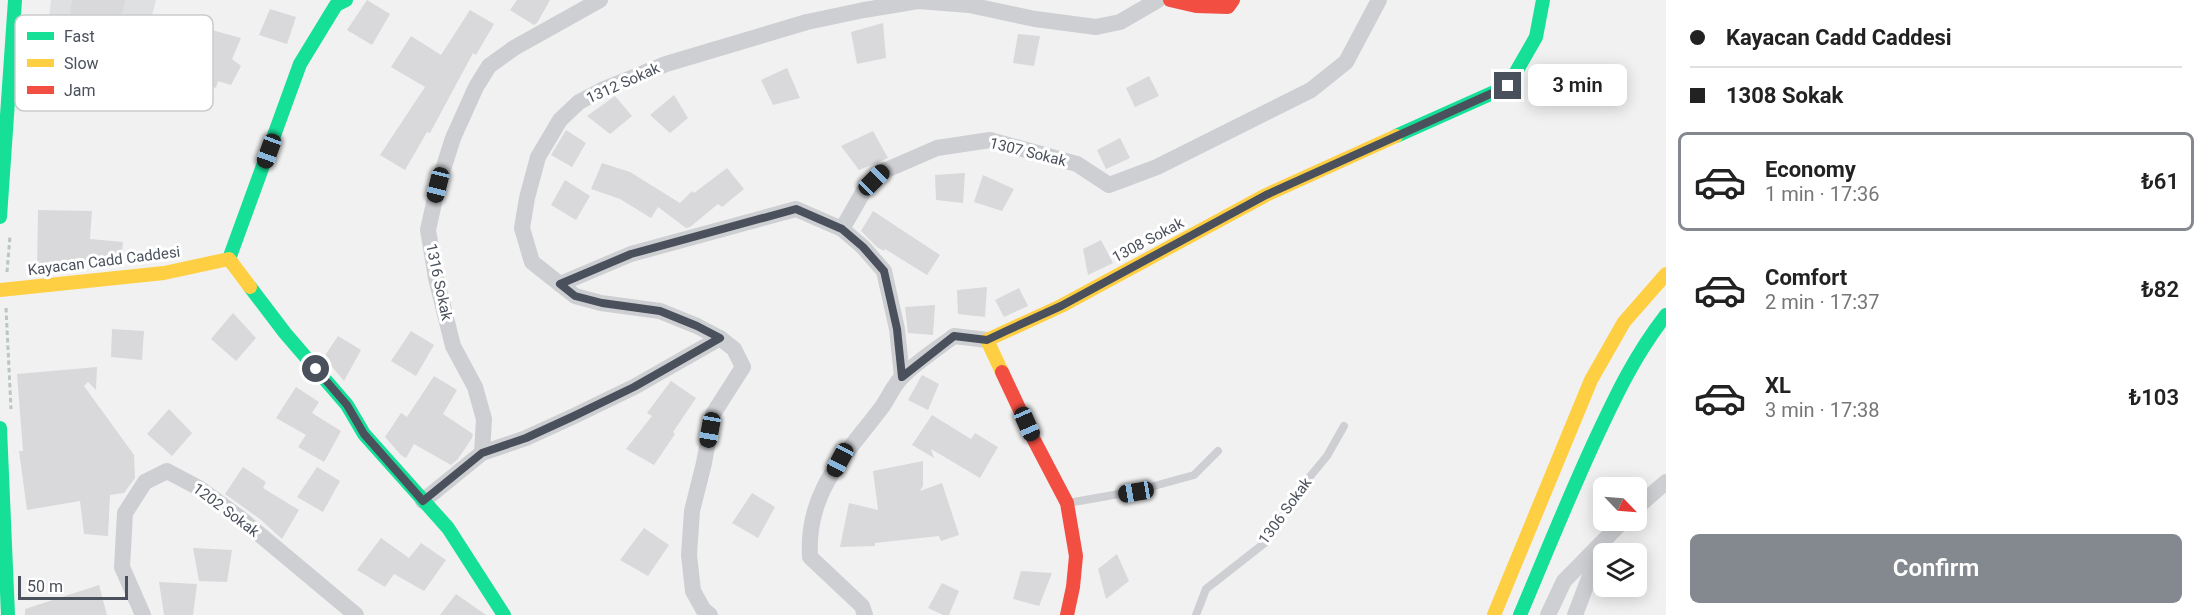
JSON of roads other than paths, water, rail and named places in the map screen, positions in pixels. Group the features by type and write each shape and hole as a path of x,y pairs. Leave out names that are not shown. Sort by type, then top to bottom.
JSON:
{"main road":[{"path":"0,217 15,0"},
{"path":"1170,0 1196,6 1228,7 1233,0"},
{"name":"1308 Sokak","path":"987,340 1061,306 1266,195 1508,86 1536,37 1543,0"},
{"path":"337,2 300,64 229,259 285,333 347,405 364,434 448,528 504,615"},
{"name":"Kayacan Cadd Caddesi","path":"0,290 164,273 229,259"},
{"path":"1494,615 1592,380 1623,322 1666,274"},
{"path":"1520,615 1578,476 1625,376 1643,345 1666,315"},
{"path":"987,340 1034,440 1067,503 1076,555 1073,587 1066,615"},
{"path":"0,428 8,615"}],"street":[{"name":"1316 Sokak","path":"482,453 484,419 475,387 453,346 436,278 428,230 438,185 453,138 476,87 489,66 514,48 600,0"},
{"name":"1312 Sokak","path":"710,615 703,609 693,591 690,555 692,511 713,414 743,367 734,349 720,338 697,326 660,311 602,303 575,296 532,262 522,228 527,198 538,157 560,120 579,102 666,64 807,22 918,1 969,5 1035,19 1096,27 1120,22 1158,0"},
{"name":"1307 Sokak","path":"842,229 865,189 884,171 937,147 990,140 1077,165 1109,185 1157,168 1311,90 1346,62 1379,0"},
{"path":"560,284 631,254 796,209 842,229 863,247 884,271 897,329 902,377"},
{"path":"865,615 862,606 810,557 809,537 814,508 840,460 883,406 902,377 954,336 987,340"},
{"path":"423,501 482,453 526,438 574,416 634,387 720,338"},
{"name":"1202 Sokak","path":"143,615 122,567 126,513 145,482 167,471 199,488 240,518 356,615"},
{"path":"1647,498 1666,482"},
{"path":"1548,615 1564,581 1614,531"},
{"path":"1575,615 1603,542"}],"lane":[{"name":"1306 Sokak","path":"1196,615 1206,589 1266,542 1298,491 1327,456 1344,426"},
{"path":"1067,503 1136,492 1194,474 1218,451"}]}
